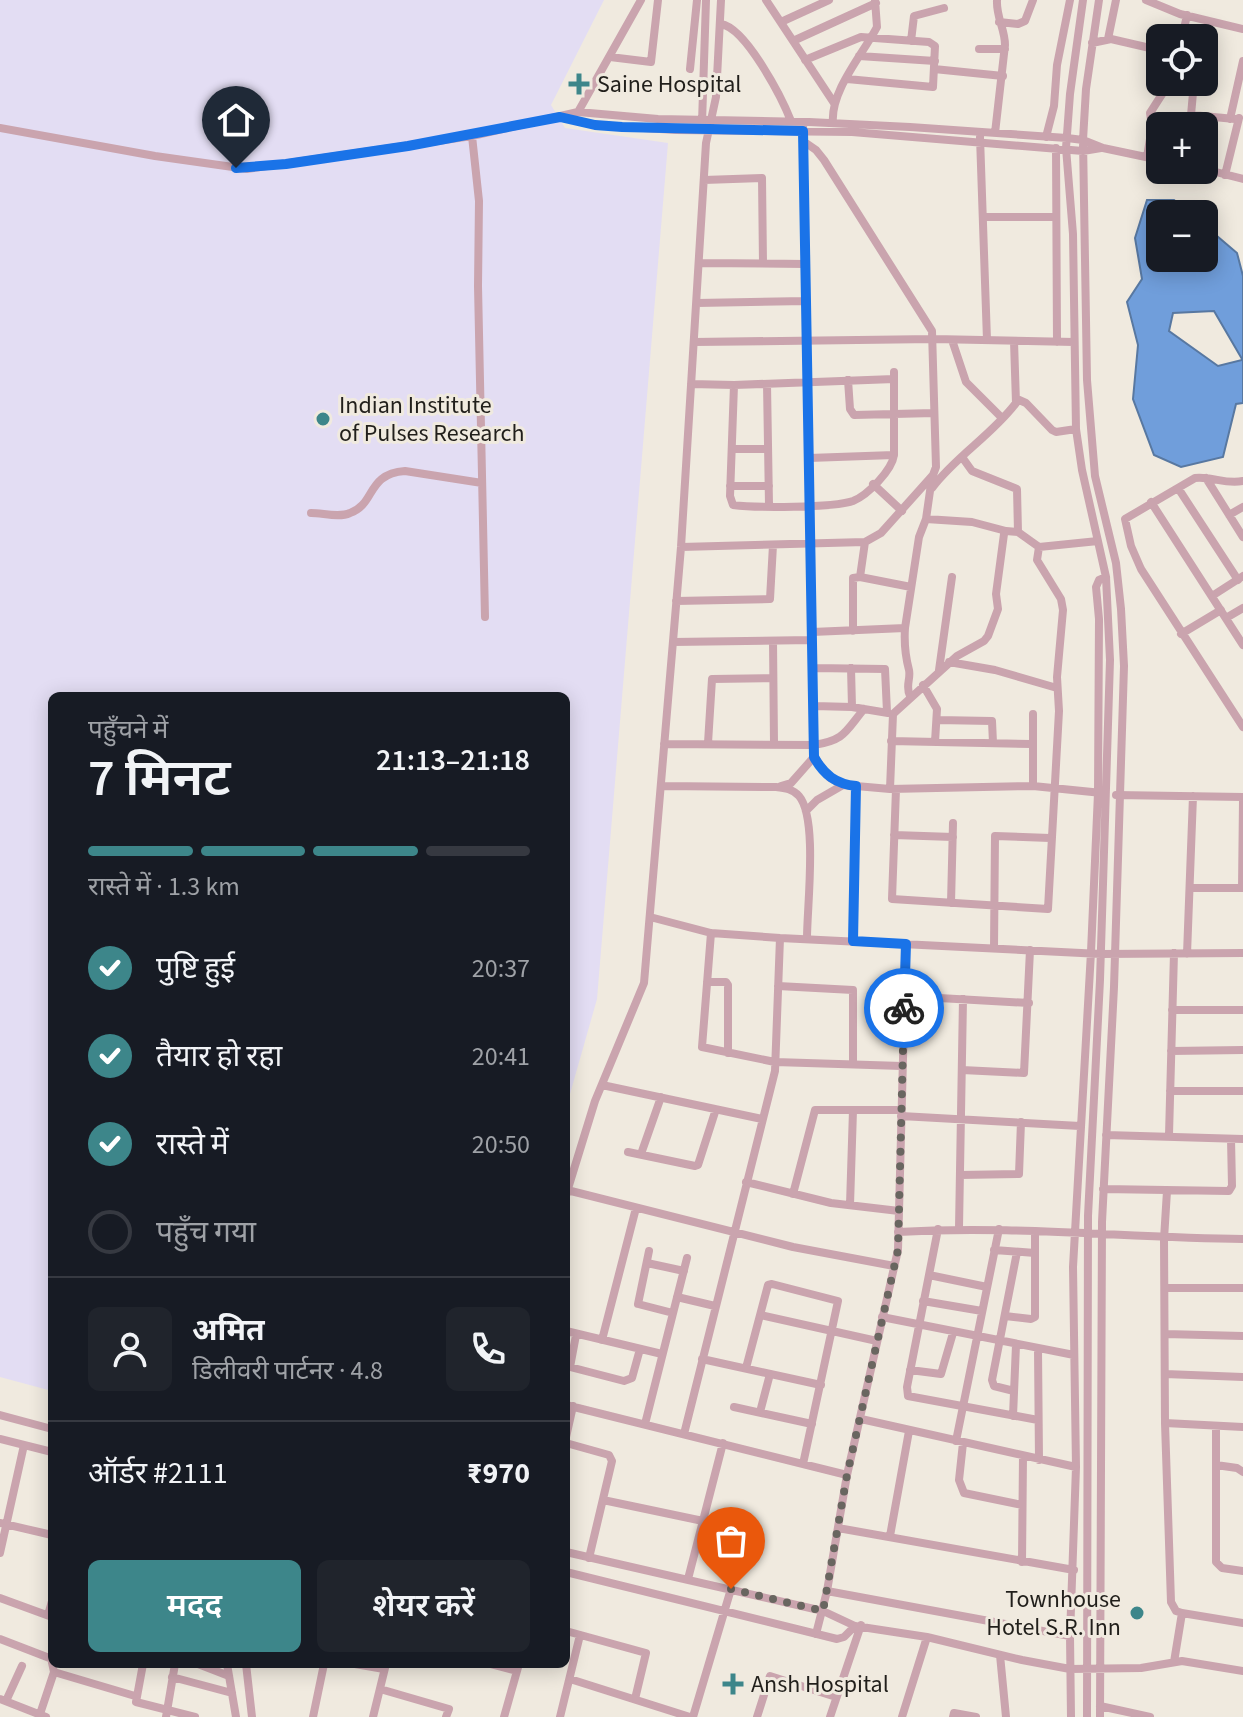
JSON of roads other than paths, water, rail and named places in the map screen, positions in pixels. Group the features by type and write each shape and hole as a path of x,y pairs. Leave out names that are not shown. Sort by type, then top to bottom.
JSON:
{"street":[{"path":"578,112 641,0"},
{"path":"610,57 651,62 658,0"},
{"path":"690,69 697,0"},
{"path":"570,1183 602,1085 644,983 681,547 697,303 707,125 706,0"},
{"path":"707,125 716,97 721,0"},
{"path":"767,0 834,103"},
{"path":"781,22 829,0"},
{"path":"995,133 1005,49 1005,33 999,22 997,0"},
{"path":"999,22 1018,24 1025,21 1033,0"},
{"path":"1046,137 1054,106 1057,65 1070,0"},
{"path":"1083,0 1066,148 1072,206 1076,429 1106,577 1110,660 1102,793 1088,1233 1087,1717"},
{"path":"1099,0 1083,140 1090,418 1095,476 1108,527 1121,609 1124,666 1115,954 1103,1189 1100,1717"},
{"path":"1108,39 1116,0"},
{"path":"1146,0 1165,3 1187,15 1243,29"},
{"path":"793,41 876,1 877,27 834,103 833,123"},
{"path":"911,41 914,16 944,8"},
{"path":"1185,24 1187,15"},
{"path":"721,24 732,28 741,38 778,92 791,121"},
{"path":"805,60 858,38 932,43 936,49 933,87 847,79"},
{"path":"1092,43 1108,39 1146,47"},
{"path":"979,49 1005,49"},
{"path":"859,56 1003,76"},
{"path":"1225,175 1237,118 1243,61"},
{"path":"0,128 247,169 472,136 578,112 707,125 803,126 1083,151 1103,148"},
{"path":"560,117 595,125 676,130 707,125 791,121 803,126 833,123 981,132 1083,140 1103,148 1146,157"},
{"path":"803,126 814,757 830,778 843,785 893,789 1033,786 1120,795 1243,799 1242,888 1190,888"},
{"path":"981,132 987,340"},
{"path":"472,136 479,201 485,617"},
{"path":"803,141 824,160 930,327 934,339 936,467 930,485 926,519 919,537 905,628 904,652 910,673 907,689 910,696"},
{"path":"1056,148 1057,342"},
{"path":"1218,173 1243,179"},
{"path":"704,180 762,178 763,263"},
{"path":"984,217 1056,217"},
{"path":"699,263 805,264"},
{"path":"697,303 806,301"},
{"path":"694,342 934,339 1074,342"},
{"path":"952,340 966,382 1002,418"},
{"path":"681,547 865,542 881,533 1002,418 1017,399 1014,341"},
{"path":"691,384 767,384 894,375 892,465 853,500 810,505 733,505 730,486 734,385"},
{"path":"848,380 851,414 934,413"},
{"path":"767,384 769,505"},
{"path":"1017,399 1026,403 1052,430 1076,429"},
{"path":"732,449 768,449"},
{"path":"809,458 894,455"},
{"path":"962,457 972,471 1017,489 1018,532"},
{"path":"311,513 344,515 354,512 380,479 394,472 482,483"},
{"path":"1108,527 1195,478 1241,485"},
{"path":"1206,478 1243,537"},
{"path":"873,484 902,511"},
{"path":"730,486 769,486"},
{"path":"1178,488 1240,578 1212,596"},
{"path":"1151,502 1243,645"},
{"path":"1229,515 1243,507"},
{"path":"926,519 972,522 1018,532 1039,547 1098,541"},
{"path":"1125,519 1136,559 1243,727"},
{"path":"814,706 852,707 890,713 949,662 984,641 998,609 996,594 1006,531"},
{"path":"860,577 865,542"},
{"path":"676,601 770,599 773,545"},
{"path":"813,668 885,669 893,789 892,899 1048,909 1063,610 1061,599 1037,560 1039,547"},
{"path":"853,631 855,577 911,587"},
{"path":"939,671 952,577"},
{"path":"1181,634 1243,608"},
{"path":"673,642 773,641 905,628"},
{"path":"773,641 774,743"},
{"path":"949,662 995,670 1057,688"},
{"path":"851,668 852,707"},
{"path":"708,743 712,679 773,678"},
{"path":"923,685 935,703 935,742"},
{"path":"664,744 814,745 840,738 864,709"},
{"path":"1033,714 1033,786"},
{"path":"937,720 992,721 993,743"},
{"path":"891,741 1031,744"},
{"path":"776,787 791,783 814,757"},
{"path":"806,811 817,800 843,785"},
{"path":"661,786 776,787 793,790 801,797 810,841 807,938"},
{"path":"853,941 856,786"},
{"path":"1187,954 1193,796"},
{"path":"951,903 953,823"},
{"path":"894,835 953,837"},
{"path":"994,948 995,836 1050,838"},
{"path":"650,917 711,933 780,938 1115,954 1243,953"},
{"path":"711,933 702,1047 775,1062 902,1066"},
{"path":"684,1434 775,1062 780,938"},
{"path":"816,1634 827,1591 847,1475 894,1266 899,1211 906,944"},
{"path":"962,1070 1024,1073 1030,950"},
{"path":"1071,1717 1070,1636 1076,1467 1074,1233 1096,953"},
{"path":"1169,1135 1174,953"},
{"path":"707,982 726,982 728,985 728,1053"},
{"path":"778,986 853,990 853,1064"},
{"path":"904,996 1029,1003"},
{"path":"959,1228 963,999"},
{"path":"1172,1010 1243,1010"},
{"path":"1171,1051 1243,1050"},
{"path":"602,1085 762,1119"},
{"path":"1170,1091 1243,1091"},
{"path":"641,1154 661,1097"},
{"path":"628,1152 698,1165 716,1109"},
{"path":"793,1194 815,1110 1080,1126"},
{"path":"850,1205 853,1110"},
{"path":"960,1175 1019,1174 1021,1122"},
{"path":"1106,1135 1243,1139"},
{"path":"1103,1189 1229,1191 1232,1186 1231,1139"},
{"path":"746,1182 850,1205 899,1211"},
{"path":"1167,1191 1164,1239 1165,1423 1171,1602 1176,1611 1182,1613 1243,1623"},
{"path":"570,1193 733,1233 894,1266"},
{"path":"602,1340 636,1208"},
{"path":"898,1232 959,1228 1102,1233 1164,1239 1243,1239"},
{"path":"938,1229 918,1325 908,1396 1038,1420"},
{"path":"999,1229 963,1406 959,1480 964,1493 1022,1505"},
{"path":"1005,1316 1035,1317 1035,1231"},
{"path":"994,1250 1035,1253"},
{"path":"649,1251 638,1304 673,1313"},
{"path":"1014,1391 992,1384 1017,1252"},
{"path":"645,1424 687,1258"},
{"path":"647,1263 684,1271"},
{"path":"929,1275 987,1287"},
{"path":"746,1368 768,1285 836,1299 839,1304 803,1464"},
{"path":"1165,1288 1243,1288"},
{"path":"677,1297 715,1306"},
{"path":"923,1301 982,1311"},
{"path":"760,1315 877,1341"},
{"path":"882,1317 1074,1355"},
{"path":"570,1333 662,1354"},
{"path":"910,1370 941,1374 953,1333"},
{"path":"1165,1334 1243,1336"},
{"path":"576,1335 570,1367 624,1381 632,1378 640,1349"},
{"path":"1013,1416 1016,1345"},
{"path":"1038,1349 1039,1460"},
{"path":"702,1359 821,1385"},
{"path":"760,1412 770,1374"},
{"path":"1165,1374 1243,1377"},
{"path":"570,1406 847,1475"},
{"path":"734,1407 812,1424"},
{"path":"0,1415 48,1428"},
{"path":"861,1419 1076,1467"},
{"path":"1165,1423 1243,1427"},
{"path":"1216,1426 1216,1562 1222,1568 1243,1571"},
{"path":"890,1536 909,1431"},
{"path":"0,1439 48,1451"},
{"path":"570,1441 612,1457 589,1558"},
{"path":"688,1579 723,1443"},
{"path":"0,1553 4,1523 24,1445"},
{"path":"1022,1562 1023,1456"},
{"path":"1216,1465 1243,1472"},
{"path":"603,1500 703,1521"},
{"path":"4,1523 48,1534"},
{"path":"838,1528 1074,1570"},
{"path":"570,1553 823,1611 858,1625 1070,1669 1141,1668 1174,1662 1242,1668"},
{"path":"570,1573 837,1639 858,1625"},
{"path":"570,1679 691,1717 731,1589"},
{"path":"827,1591 1070,1636"},
{"path":"0,1598 48,1615"},
{"path":"1174,1662 1182,1613"},
{"path":"830,1717 858,1625"},
{"path":"570,1632 646,1653 635,1699"},
{"path":"560,1717 580,1635"},
{"path":"902,1717 927,1637"},
{"path":"0,1639 48,1662"},
{"path":"1000,1655 1006,1717"},
{"path":"22,1666 3,1700 43,1715 52,1668"},
{"path":"63,1668 135,1696"},
{"path":"142,1668 135,1696 138,1704 166,1714 195,1717"},
{"path":"166,1714 174,1668"},
{"path":"208,1668 229,1676"},
{"path":"228,1668 236,1717"},
{"path":"246,1668 252,1717"},
{"path":"313,1717 323,1668"},
{"path":"373,1717 385,1668"},
{"path":"507,1716 518,1668"},
{"path":"757,1717 770,1676 836,1697"},
{"path":"172,1677 232,1693"},
{"path":"380,1689 449,1709 446,1717"},
{"path":"1100,1706 1150,1717"},
{"path":"953,1717 954,1713 976,1717"}],"water":[{"path":"1146,203 1146,272 1218,272 1218,237 1237,253 1243,276 1243,403 1236,404 1223,457 1181,467 1154,455 1133,399 1138,345 1127,302 1142,279 1135,238","holes":["1214,311 1242,360 1218,366 1169,331 1173,313"]}],"place":[{"name":"Saine Hospital","path":"579,84"},
{"name":"Indian Institute of Pulses Research","path":"323,419"},
{"name":"Townhouse Hotel S.R. Inn","path":"1137,1613"},
{"name":"Ansh Hospital","path":"733,1684"}]}
